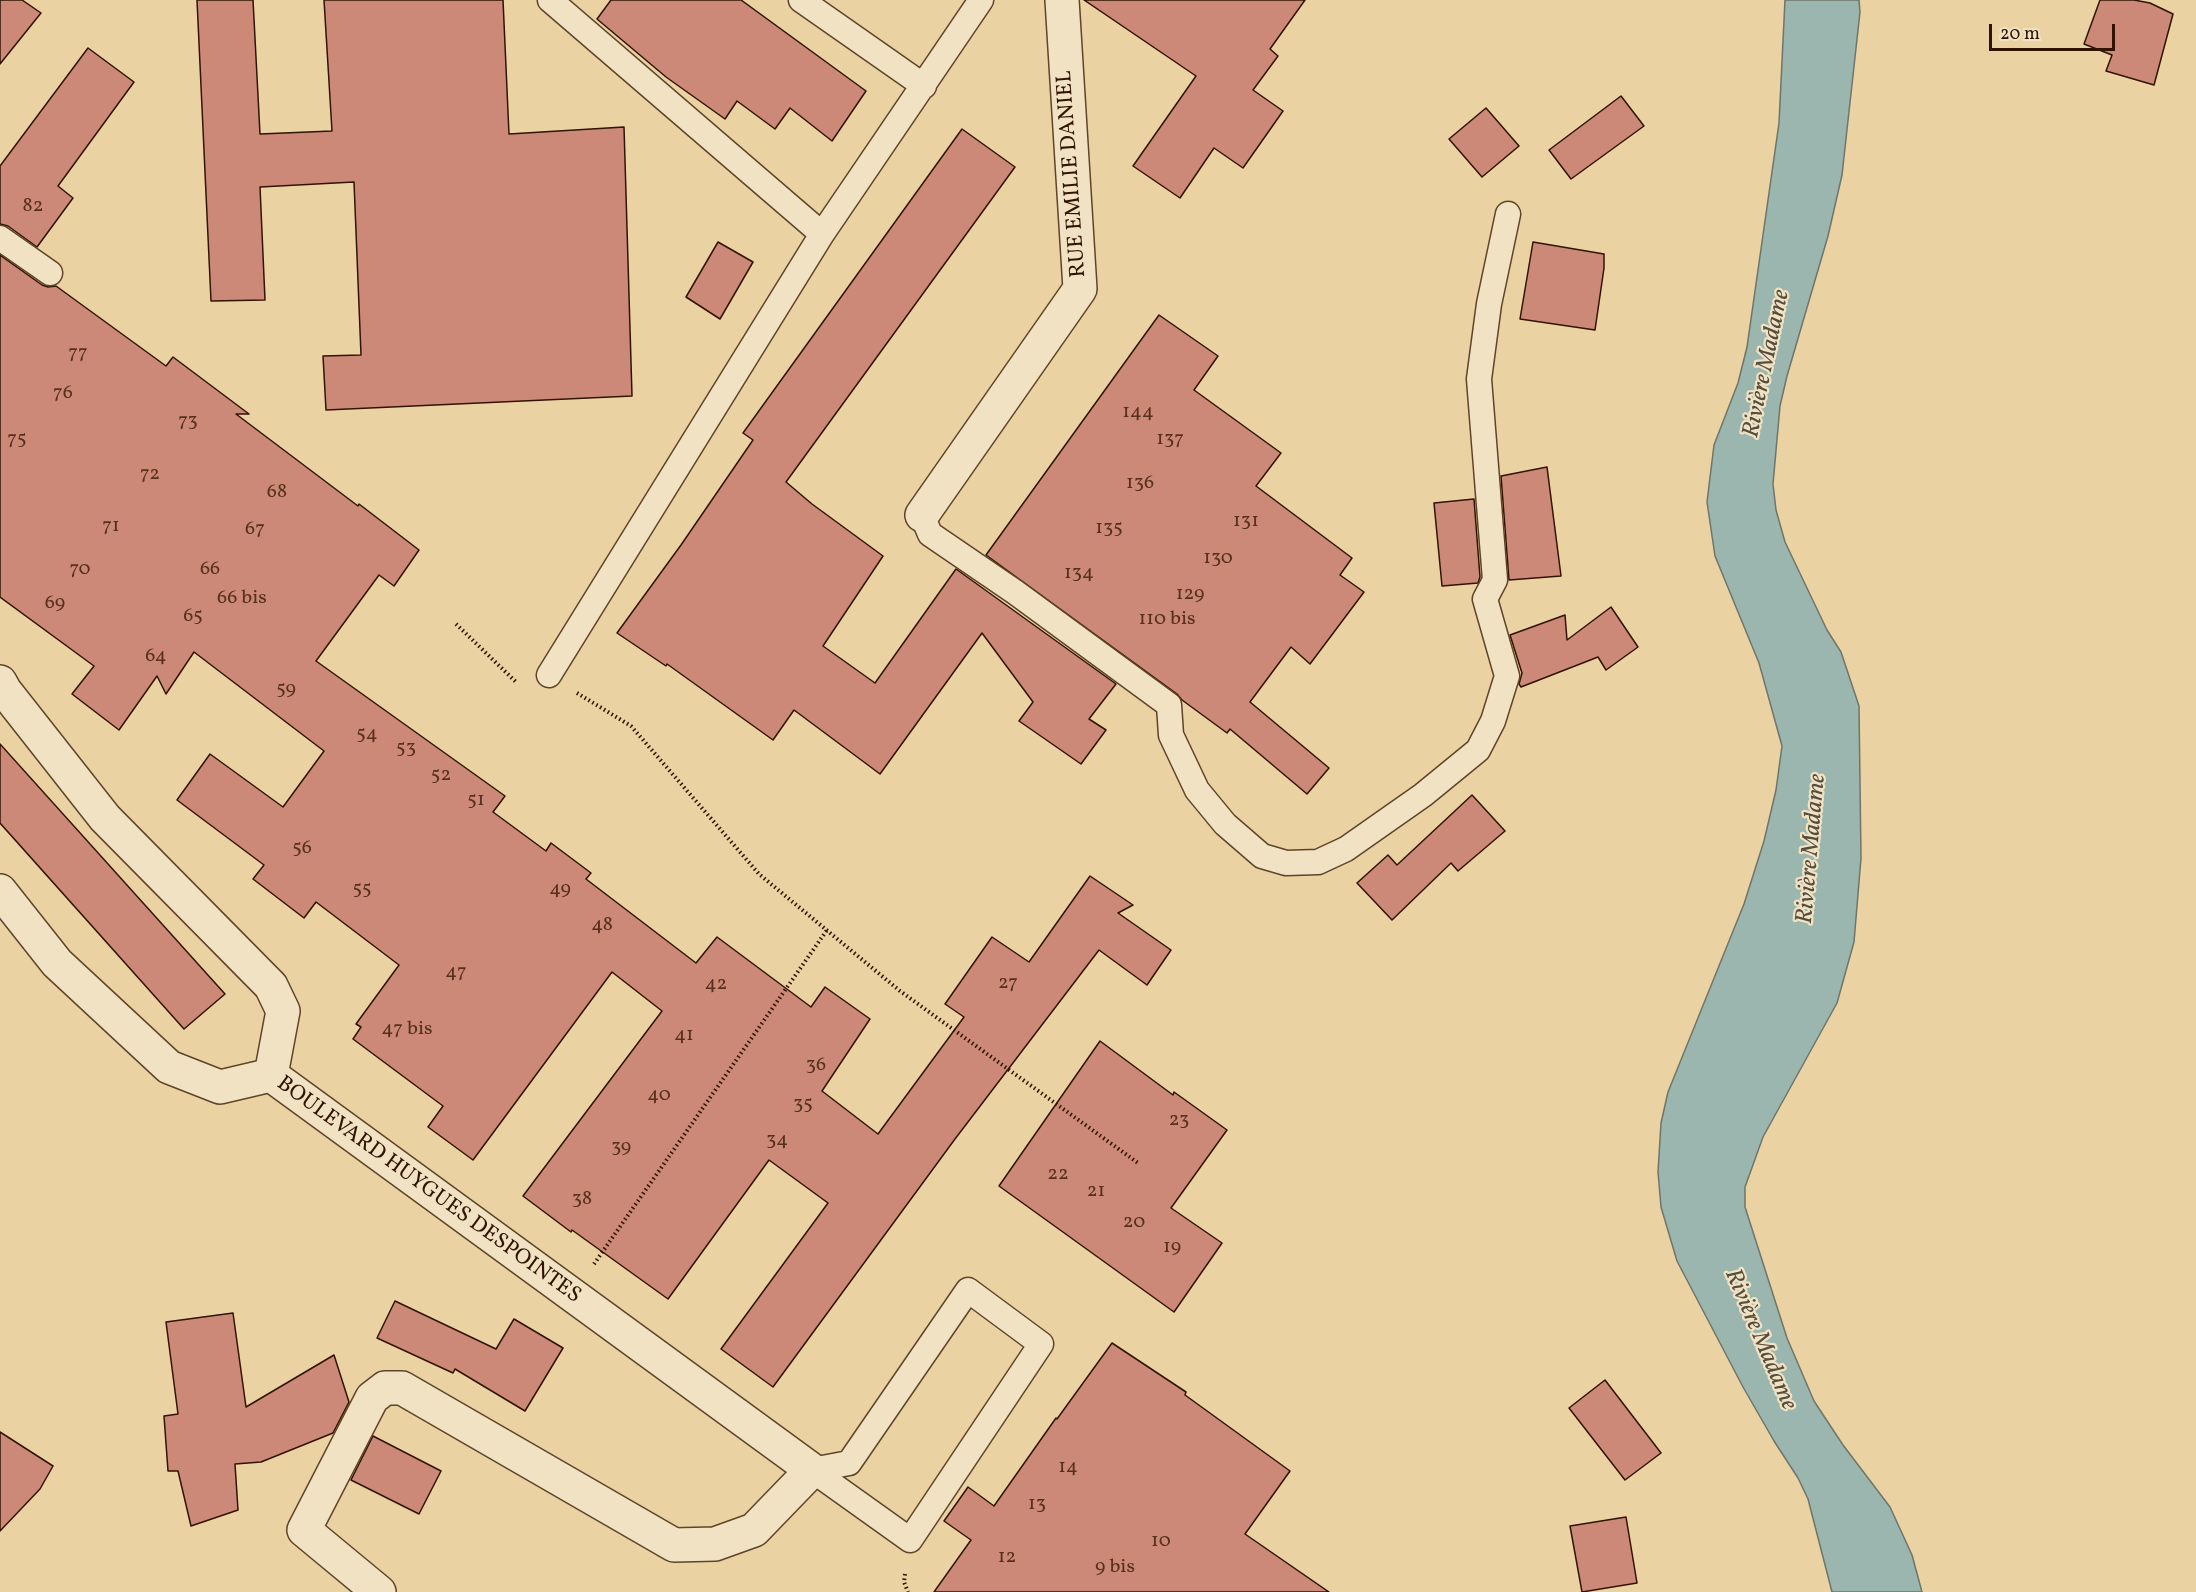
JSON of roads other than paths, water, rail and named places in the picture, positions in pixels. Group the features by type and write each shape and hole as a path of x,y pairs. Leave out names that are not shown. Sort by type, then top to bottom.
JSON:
{"street":[{"name":"RUE EMILIE DANIEL","path":"922,515 1080,289 1062,0"},
{"path":"0,682 5,692 105,818 271,986 284,1011 271,1076"},
{"name":"BOULEVARD HUYGUES DESPOINTES","path":"0,891 57,963 169,1067 220,1087 271,1076 812,1470"},
{"path":"379,1592 304,1530 372,1398 385,1388 402,1388 674,1545 715,1544 754,1530 812,1470"}],"lane":[{"path":"550,0 822,234"},
{"path":"801,0 924,86"},
{"path":"549,675 822,234 981,0"},
{"path":"922,515 930,534 1015,592 1169,705 1172,735 1197,790 1225,824 1262,856 1286,863 1318,862 1346,849 1423,795 1478,750 1493,721 1507,676 1485,599 1495,580 1479,379 1488,304 1508,214"},
{"path":"0,238 50,273"},
{"path":"968,1290 1041,1344 910,1540 812,1470 849,1463 968,1290"}],"water":[{"name":"Rivière Madame","path":"1785,0 1859,0 1860,12 1842,175 1828,236 1780,406 1773,484 1776,510 1785,542 1827,630 1841,652 1859,706 1861,858 1854,942 1837,1003 1763,1137 1745,1187 1745,1207 1787,1338 1814,1401 1843,1445 1890,1507 1912,1555 1922,1592 1832,1592 1808,1499 1798,1478 1743,1387 1677,1261 1661,1207 1658,1172 1661,1123 1668,1092 1744,904 1764,841 1776,790 1782,746 1759,663 1715,556 1707,502 1714,445 1738,383 1747,347 1779,123"}]}
